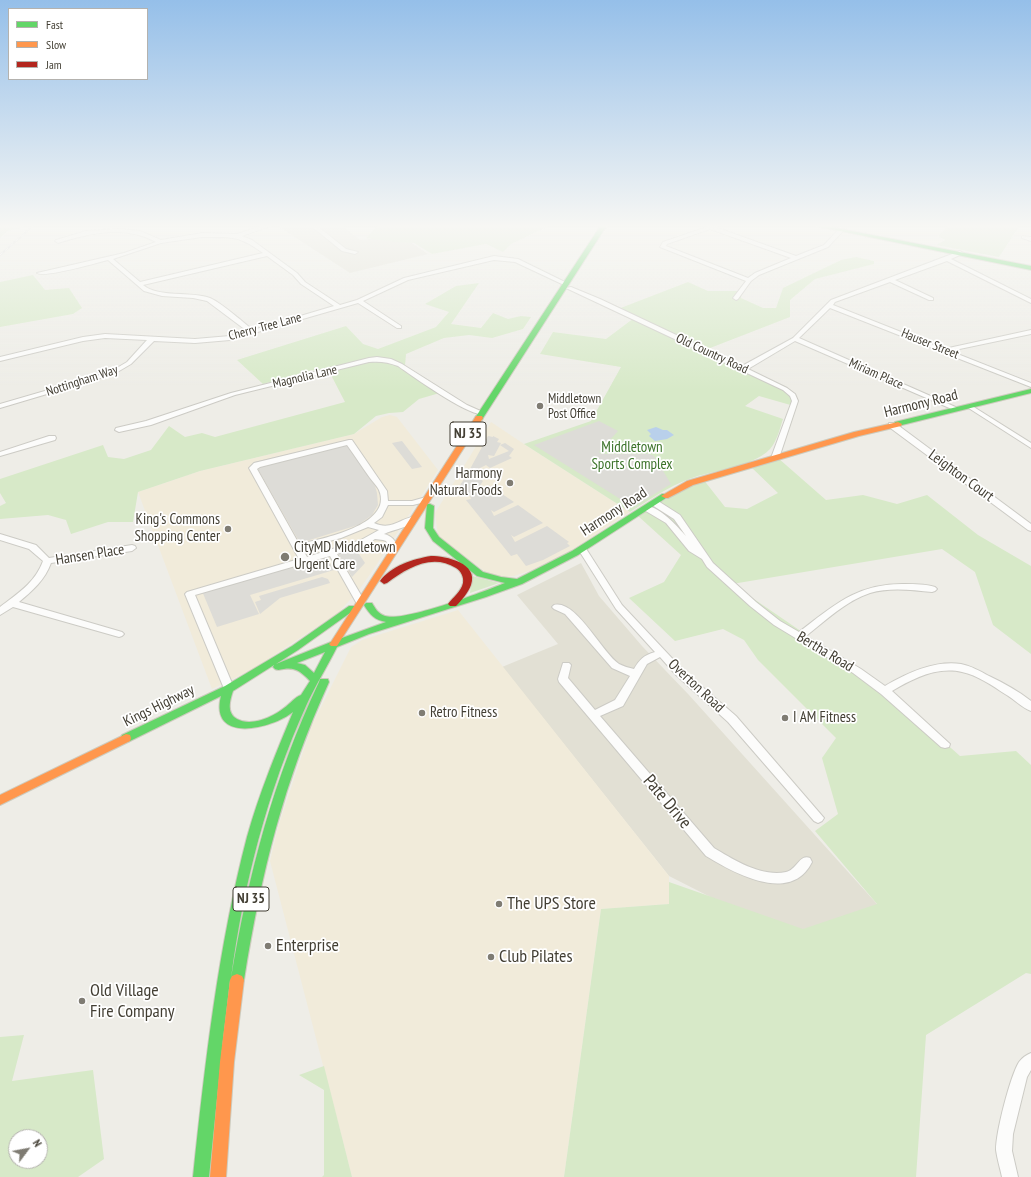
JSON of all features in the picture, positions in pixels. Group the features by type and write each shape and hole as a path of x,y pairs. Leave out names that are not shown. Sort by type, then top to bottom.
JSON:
{"main road":[{"name":"NJ 35","path":"218,1177 223,1106 238,973 252,893 269,825 290,761 321,688 394,548 413,519 428,503 572,280"},
{"name":"NJ 35","path":"201,1177 221,989 242,878 261,808 292,725 334,644 364,603 384,581 481,413 572,280"},
{"name":"Harmony Road","path":"334,644 403,619 500,590 519,582 559,563 670,493 690,483 892,425 1031,392"},
{"path":"428,503 428,526 432,535 436,539 480,574 500,580 519,582"},
{"path":"384,581 401,568 418,560 437,558 451,561 462,568 467,576 468,582 466,588 453,604"},
{"path":"307,694 279,717 270,722 250,725 235,722 226,714 225,707 229,688 295,648 364,603 373,614 380,618 390,620 403,619"},
{"name":"Kings Highway","path":"0,800 229,688 334,644"},
{"path":"282,665 302,667 314,680"}],"street":[{"path":"134,280 146,290 157,293 193,296 209,300 252,332"},
{"path":"139,284 156,280"},
{"path":"300,280 339,307"},
{"name":"Cherry Tree Lane","path":"0,359 98,336 210,341 230,338 359,301 404,280"},
{"name":"Cherry Tree Lane","path":"556,280 568,286"},
{"path":"736,298 749,280"},
{"path":"744,368 795,339 805,331 828,305 838,299 890,280 931,299"},
{"path":"988,280 1031,301"},
{"name":"Old Country Road","path":"568,286 744,368 785,389 794,398 790,416 785,425 776,458"},
{"path":"359,301 399,326"},
{"name":"Hauser Street","path":"828,305 946,350 1031,385"},
{"path":"946,350 1031,332"},
{"name":"Nottingham Way","path":"0,406 112,373 129,363 153,338"},
{"name":"Miriam Place","path":"795,339 956,409"},
{"name":"Magnolia Lane","path":"119,430 141,425 248,390 369,360 381,359 391,361 404,367 465,406 481,413"},
{"path":"969,406 1031,446"},
{"name":"Leighton Court","path":"892,425 1031,528"},
{"path":"0,454 52,438"},
{"path":"297,547 347,533 370,524 379,514 384,503 385,497 383,491 349,442 256,466 253,469 304,560"},
{"path":"384,503 428,503"},
{"name":"Bertha Road","path":"651,505 666,518 698,555 706,558 710,564 753,604 799,637 857,671 885,691 945,744"},
{"path":"229,688 190,594 355,545 389,528 413,519"},
{"path":"370,524 380,529 389,528"},
{"path":"347,533 355,545"},
{"path":"0,537 33,547 41,552 48,561 41,577 0,612"},
{"path":"372,537 388,538 391,540 394,548"},
{"name":"Hansen Place","path":"48,561 132,548"},
{"name":"Overton Road","path":"582,549 619,607 680,673 732,719 818,818"},
{"path":"332,552 364,603"},
{"path":"799,637 850,599 868,591 897,587 932,589"},
{"path":"11,603 119,634"},
{"path":"557,608 568,612 615,666 636,674"},
{"path":"593,715 619,703 643,662 650,657 661,653"},
{"name":"Pate Drive","path":"566,665 563,679 710,852 731,865 753,874 772,878 787,878 799,872 806,862"},
{"path":"885,691 915,674 955,667 971,671 1004,688 1031,707"},
{"path":"1010,1177 1004,1151 1005,1134 1020,1076 1025,1066 1031,1060"}],"shaded area":[{"name":"King's Commons Shopping Center","path":"390,415 397,417 438,470 375,567 359,590 338,613 253,669 212,689 138,492 200,471 354,434 382,417"},
{"path":"599,421 618,431 599,452 601,454 649,454 654,456 671,484 633,507 534,445"},
{"path":"491,422 630,512 572,550 532,570 514,576 505,577 488,574 438,536 435,513"},
{"path":"488,436 493,436 499,439 497,442 501,443 494,456 488,455 489,459 509,451 500,445 505,443 514,449 509,456 512,458 490,468 486,465 476,470 470,469"},
{"path":"344,441 375,486 378,505 372,515 358,525 300,543 254,462"},
{"path":"402,441 422,467 412,469 392,443"},
{"path":"473,474 483,481 477,490 472,489 475,493 490,486 514,502 494,512 491,510 494,516 518,505 543,523 514,537 511,535 515,542 547,526 569,542 567,543 570,546 543,560 526,566 517,554 511,556 466,500 471,499 470,496 457,490 466,476 471,477"},
{"path":"355,548 365,563 352,577 338,553"},
{"path":"325,555 334,570 250,595 259,614 217,627 202,591"},
{"path":"581,563 599,596 642,646 689,695 885,913 811,948 669,876 502,667 558,644 517,595"},
{"path":"322,577 328,579 330,583 280,598 260,614 255,602 261,600 259,596"},
{"path":"458,610 669,876 669,904 601,909 564,1177 352,1177 270,861 278,827 312,725 351,647 362,640"}],"green space":[{"path":"10,280 37,280 45,290 69,288 82,308 73,314 0,327 0,282"},
{"name":"Middletown Sports Complex","path":"800,280 814,280 790,300 790,317 705,350 795,396 794,406 759,396 745,406 783,419 778,436 773,445 757,458 734,467 681,482 630,512 524,444 591,421 621,367 540,354 553,332 606,339 634,318 618,309 688,282 708,291 742,291 741,298 763,308 776,308 783,288"},
{"path":"479,283 451,324 481,328 493,313 508,319 521,316 531,317 523,329 492,338 469,335 444,338 406,354 405,366 443,392 419,399 403,412 376,416 354,434 200,471 138,492 133,522 108,522 71,534 66,520 48,515 0,519 0,506 6,503 0,493 0,479 103,445 108,457 124,459 151,450 169,426 185,437 202,433 215,437 345,402 331,375 312,370 263,384 237,360 346,326 363,344 378,349 436,327 449,312 425,304 456,286"},
{"path":"778,458 826,500 863,495 897,504 927,495 978,535 1031,566 1031,654 993,625 975,572 942,549 732,584 881,686 960,756 1016,751 1031,765 1031,974 1026,973 926,1035 916,1177 564,1177 601,909 669,904 669,882 803,929 877,904 815,831 838,814 822,758 836,738 758,660 744,640 723,629 675,641 629,598 664,582 681,555 637,515 703,479 725,507 747,509 778,493 750,466"},
{"path":"472,576 499,583 470,593"},
{"path":"24,1035 12,1081 93,1070 104,1159 78,1177 0,1177 0,1037"},
{"path":"324,1066 352,1177 322,1177 324,1175 324,1090 299,1075"}],"water":[{"path":"656,427 667,430 674,435 667,439 655,441 649,436 651,434 647,430"}],"traffic: fast":[{"path":"479,418 568,280"},
{"path":"898,424 1031,391"},
{"path":"278,667 366,632 483,595 520,581 575,553 665,496"},
{"path":"430,506 429,528 436,539 480,574 500,580 519,582"},
{"path":"369,605 375,614 383,619 403,619"},
{"path":"301,699 280,716 270,721 255,725 233,722 228,717 225,710 225,701 229,688 295,648 352,608"},
{"path":"201,1177 225,970 238,902 254,835 274,770 301,706 334,644"},
{"path":"282,665 302,667 314,679"},
{"path":"237,980 243,942 259,865 280,790 293,753 324,682"},
{"path":"126,738 234,686"}],"traffic: slow":[{"path":"334,644 479,418"},
{"path":"665,496 690,483 857,434 898,424"},
{"path":"0,800 126,738"},
{"path":"218,1177 227,1062 237,980"}],"traffic: jam":[{"path":"384,581 401,569 421,560 442,559 452,561 466,572 468,579 465,589 453,604"}],"place":[{"name":"Middletown Post Office","path":"540,406"},
{"name":"Harmony Natural Foods","path":"510,483"},
{"name":"King's Commons Shopping Center","path":"228,529"},
{"name":"CityMD Middletown Urgent Care","path":"285,557"},
{"name":"Retro Fitness","path":"422,713"},
{"name":"I AM Fitness","path":"785,718"},
{"name":"The UPS Store","path":"499,904"},
{"name":"Enterprise","path":"268,946"},
{"name":"Club Pilates","path":"491,957"},
{"name":"Old Village Fire Company","path":"82,1001"}]}
